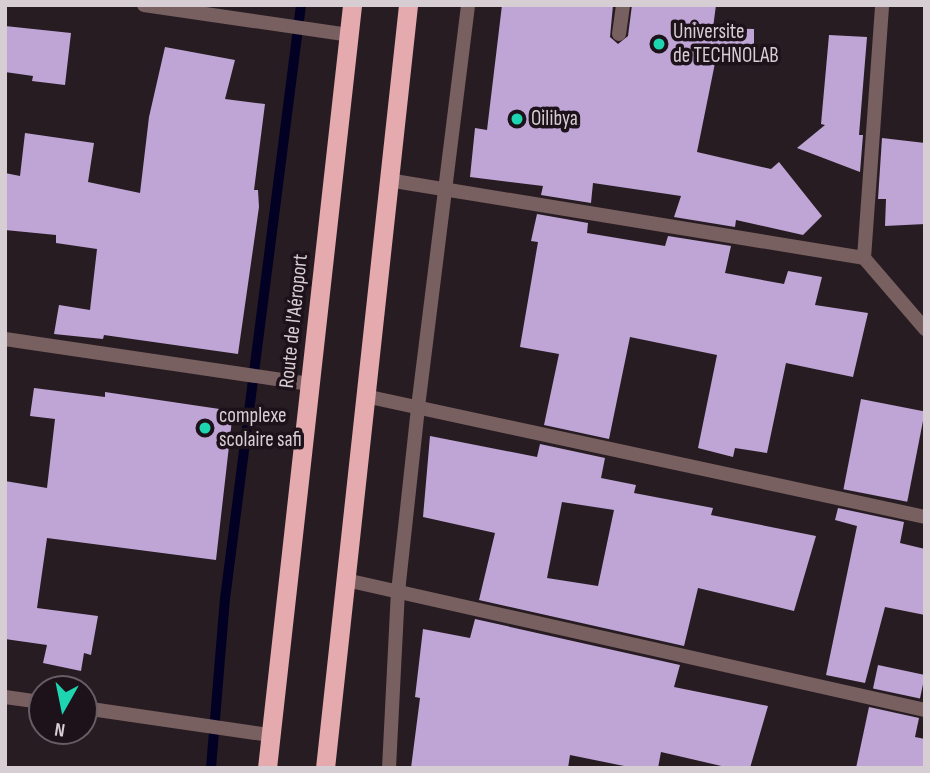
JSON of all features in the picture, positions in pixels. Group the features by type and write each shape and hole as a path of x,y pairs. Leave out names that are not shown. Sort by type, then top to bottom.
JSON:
{"highway":[{"name":"Route de l'Aéroport","path":"267,768 352,5"},
{"path":"325,768 408,5"}],"street":[{"path":"144,5 349,35"},
{"path":"389,768 398,592 468,5"},
{"path":"619,34 623,5"},
{"path":"863,258 883,5"},
{"path":"388,180 863,258 925,329"},
{"path":"5,340 310,384"},
{"path":"365,396 925,517"},
{"path":"346,580 925,710"},
{"path":"5,696 28,700"},
{"path":"98,710 270,734"}],"building":[{"path":"502,5 613,5 610,37 618,44 628,36 632,5 716,5 713,28 754,29 754,64 715,63 697,152 771,169 779,162 822,216 803,235 736,220 735,227 674,217 681,196 593,183 591,203 541,195 543,186 470,177 475,128 487,130"},
{"path":"5,26 71,33 65,85 32,81 33,76 5,72"},
{"path":"829,35 867,37 859,135 863,135 860,172 797,148 825,125 821,124"},
{"path":"165,47 235,60 225,99 265,104 254,190 258,190 259,207 238,354 104,335 103,339 54,334 59,305 90,310 97,249 56,243 56,235 5,230 5,173 20,176 25,133 94,143 88,182 140,193 149,117"},
{"path":"882,138 925,143 925,224 885,226 886,199 878,199"},
{"path":"537,214 588,223 587,233 665,246 668,236 731,246 725,273 784,284 788,271 822,277 815,305 868,313 853,377 786,363 767,453 735,448 733,457 698,448 717,355 630,337 609,439 544,425 559,354 520,347 538,242 531,241"},
{"path":"34,388 105,397 105,392 233,411 216,560 47,538 37,608 98,616 91,655 84,653 81,671 43,663 47,645 5,639 5,481 47,488 55,419 30,416"},
{"path":"861,399 925,411 907,502 843,489"},
{"path":"430,436 537,457 540,444 605,458 601,478 636,485 634,493 713,508 711,515 816,536 794,611 698,588 684,646 479,600 495,533 423,517","holes":["562,502 614,510 598,586 547,578"]},
{"path":"838,508 904,522 900,543 925,549 925,615 885,607 865,683 826,675 857,526 835,520"},
{"path":"475,619 680,665 674,687 768,706 750,768 730,768 661,752 658,768 634,768 570,755 568,768 411,768 420,698 415,697 423,629 470,638"},
{"path":"878,665 925,675 920,698 873,688"},
{"path":"869,707 919,718 915,737 925,739 925,768 856,768"}],"waterway":[{"path":"211,768 225,599 301,5"}],"place":[{"name":"Universite de TECHNOLAB","path":"659,44"},
{"name":"Oilibya","path":"517,119"},
{"name":"complexe scolaire safi","path":"205,428"}]}
